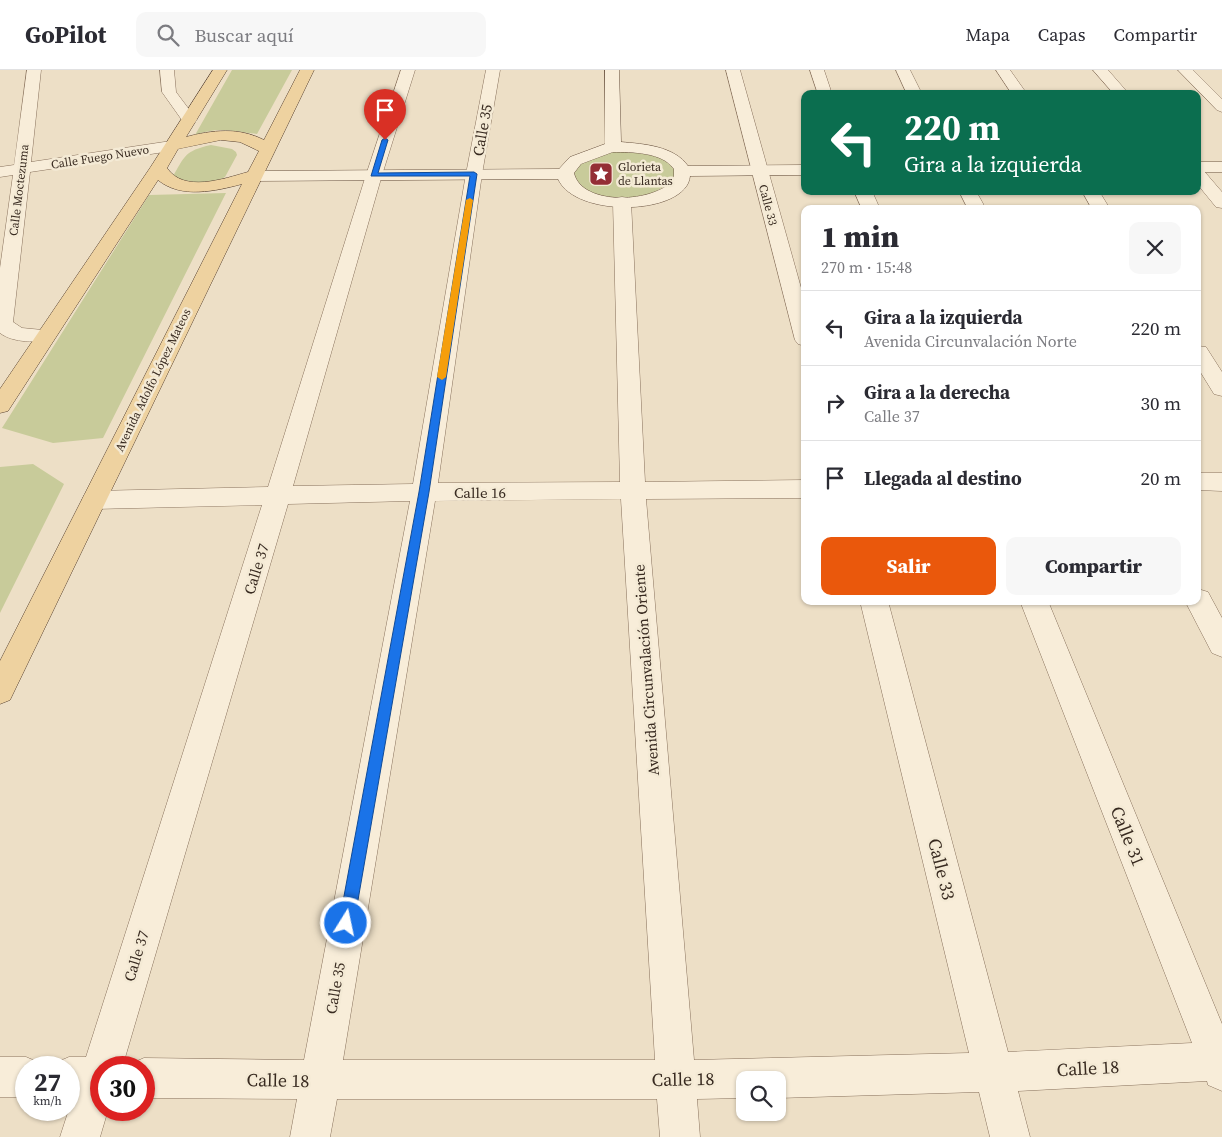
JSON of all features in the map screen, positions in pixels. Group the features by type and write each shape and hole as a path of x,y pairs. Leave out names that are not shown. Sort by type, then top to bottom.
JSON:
{"main road":[{"path":"0,406 158,168 220,70"},
{"name":"Avenida Adolfo López Mateos","path":"0,691 307,70"},
{"path":"171,146 223,134 249,138 268,149"},
{"path":"158,168 166,178 176,183 194,187 212,186 254,176"}],"street":[{"name":"Calle Moctezuma","path":"34,70 3,322 5,327 13,332 46,335"},
{"path":"167,70 169,92 189,120"},
{"name":"Calle 37","path":"100,1056 278,495 374,175 408,70"},
{"name":"Calle 35","path":"310,1137 318,1080 424,492 474,174 493,70"},
{"path":"612,70 613,147"},
{"name":"Calle 33","path":"733,70 801,325"},
{"path":"816,70 824,90"},
{"path":"903,70 913,90"},
{"path":"1003,70 1017,90"},
{"path":"1100,70 1118,90"},
{"path":"1185,70 1222,107"},
{"name":"Calle Fuego Nuevo","path":"0,172 171,146"},
{"path":"613,147 650,149 665,154 676,162 682,171 682,179 668,193 654,198 622,202 588,196 576,190 569,182 566,174 569,166 575,159 598,149 613,147"},
{"path":"1201,167 1222,167"},
{"path":"682,171 801,170"},
{"path":"254,176 566,174"},
{"path":"1201,179 1222,203"},
{"name":"Avenida Circunvalación Oriente","path":"622,202 633,492 680,1137"},
{"path":"1201,357 1222,389"},
{"path":"1201,482 1222,482"},
{"name":"Calle 16","path":"94,500 424,492 633,492 801,489"},
{"name":"Calle 33","path":"875,605 1010,1137"},
{"name":"Calle 31","path":"1036,605 1221,1064"},
{"path":"1201,605 1222,645"},
{"name":"Calle 18","path":"155,1078 676,1080 1221,1064"},
{"path":"0,1077 15,1077"},
{"name":"Calle 37","path":"80,1137 90,1092"}],"green space":[{"path":"232,70 292,70 257,134 218,130 195,135"},
{"path":"211,145 232,149 236,152 237,155 225,177 210,185 172,178 186,155"},
{"path":"597,149 660,154 676,171 671,182 655,192 635,198 603,197 574,186 566,166"},
{"path":"226,193 103,438 53,443 2,428 149,195"},
{"path":"33,464 64,484 0,613 0,467"}],"slow traffic":[{"path":"442,377 470,200"}],"place":[{"name":"Glorieta de Llantas","path":"601,174"}],"route":[{"path":"346,923 424,492 474,174 374,175 385,140"}]}
